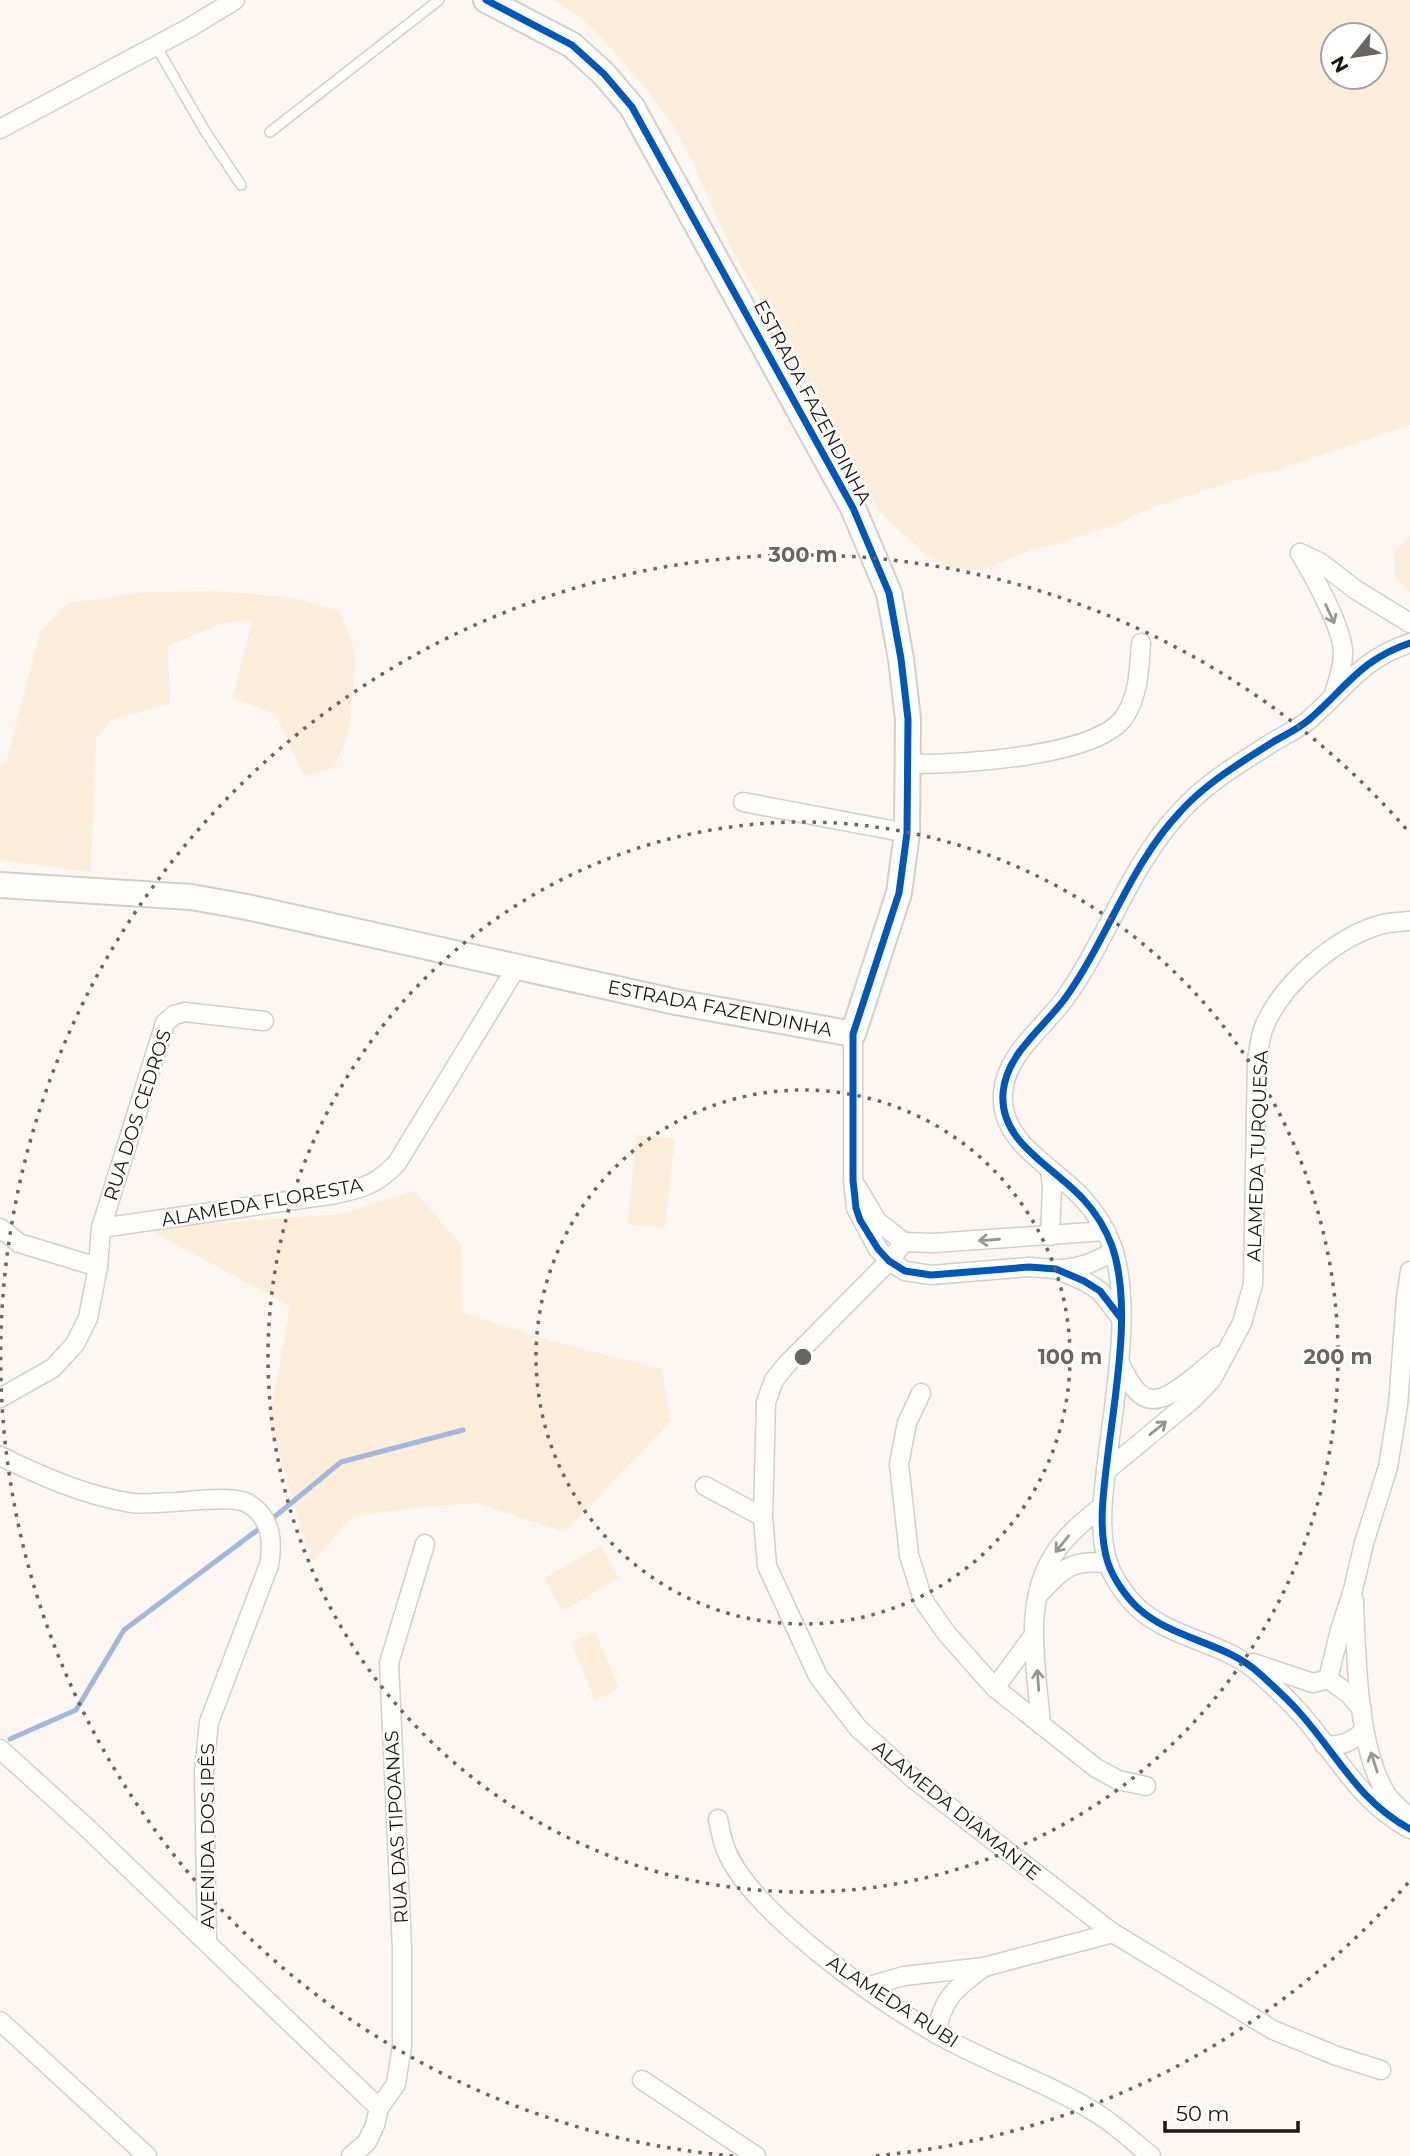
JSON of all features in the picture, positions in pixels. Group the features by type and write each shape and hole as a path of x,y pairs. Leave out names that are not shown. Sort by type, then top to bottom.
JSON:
{"street":[{"path":"0,129 156,46 235,0"},
{"name":"ESTRADA FAZENDINHA","path":"0,885 191,897 372,934 676,1002 853,1034 899,893 908,834 908,719 889,593 853,508 632,107 604,74 572,45 486,0"},
{"path":"1335,694 1342,668 1343,650 1331,614 1300,553 1321,563 1356,590 1410,623"},
{"path":"909,764 960,764 1072,747 1098,738 1123,719 1137,695 1141,643"},
{"path":"1362,1709 1349,1694 1320,1681 1246,1661 1160,1624 1136,1607 1120,1586 1108,1563 1102,1506 1119,1362 1119,1274 1114,1251 1106,1231 1084,1200 1024,1146 1009,1126 1002,1110 1003,1087 1011,1065 1065,1000 1156,841 1181,811 1217,779 1310,720 1359,670 1376,658 1410,643"},
{"path":"743,802 908,834"},
{"name":"ALAMEDA TURQUESA","path":"1105,1471 1194,1399 1212,1379 1242,1324 1253,1284 1257,1059 1264,1028 1279,1000 1298,975 1357,935 1382,924 1410,921"},
{"name":"ALAMEDA FLORESTA","path":"101,1228 336,1194 363,1188 383,1178 397,1163 516,968"},
{"name":"RUA DOS CEDROS","path":"0,1398 53,1368 75,1343 88,1318 98,1267 101,1228 164,1023 185,1012 264,1021"},
{"path":"853,1034 853,1180 856,1208 860,1220 878,1249 889,1261 905,1271 932,1275 1084,1266 1114,1251"},
{"path":"1050,1170 1050,1236"},
{"path":"853,1180 877,1221 904,1242 933,1243 1106,1231"},
{"path":"0,1228 19,1243 98,1267"},
{"path":"1029,1268 1030,1237"},
{"name":"ALAMEDA DIAMANTE","path":"904,1242 889,1261 787,1364 774,1380 766,1402 763,1517 767,1566 818,1676 858,1728 915,1780 1113,1933 1273,2030 1337,2056 1381,2070"},
{"path":"932,1275 933,1243"},
{"path":"1056,1269 1084,1280 1100,1291 1120,1317"},
{"path":"1301,1713 1306,1689 1320,1681 1353,1590 1364,1543 1388,1467 1398,1405 1410,1271"},
{"name":"ALAMEDA TURQUESA","path":"1119,1362 1136,1391 1148,1399 1160,1399 1175,1392 1207,1367 1231,1343"},
{"path":"921,1394 907,1423 899,1464 909,1555 923,1600 947,1634 995,1688 1096,1768 1118,1780 1146,1786"},
{"name":"AVENIDA DOS IPÊS","path":"0,1456 35,1473 91,1494 133,1503 224,1500 247,1502 265,1518 273,1542 269,1565 209,1721 204,1771 207,1942"},
{"path":"705,1486 763,1517"},
{"path":"1041,1725 1033,1636 1038,1594 1044,1572 1067,1536 1102,1506"},
{"name":"RUA DAS TIPOANAS","path":"351,2156 367,2142 379,2108 396,2084 402,2045 402,1949 389,1663 425,1544"},
{"path":"1038,1594 1058,1574 1072,1565 1085,1561 1108,1563"},
{"path":"1353,1590 1364,1731 1387,1794 1410,1817"},
{"path":"995,1688 1033,1636"},
{"path":"1246,1661 1301,1713 1371,1803 1410,1829"},
{"path":"1324,1745 1344,1744 1364,1731"},
{"path":"0,1749 85,1826 379,2108"},
{"name":"ALAMEDA RUBI","path":"718,1819 726,1850 743,1880 816,1951 936,2034 1049,2088 1102,2117 1151,2156"},
{"path":"866,1987 904,1976 984,1967 1113,1933"},
{"path":"936,2034 944,2003 960,1985 984,1967"},
{"path":"0,2021 147,2156"},
{"path":"642,2080 756,2156"}],"lane":[{"path":"270,132 439,0"},
{"path":"156,46 205,131 241,185"}],"shaded area":[{"path":"552,0 1410,0 1410,425 1274,471 1184,497 1141,512 1120,523 1031,550 990,567 963,571 943,564 923,552 880,513 730,246 674,127 648,91 582,19"},
{"path":"1410,535 1410,593 1395,577 1395,553"},
{"path":"214,591 290,597 340,611 356,655 348,737 334,768 304,776 275,714 233,698 252,620 222,623 168,646 170,703 112,720 96,738 91,872 0,860 0,766 7,761 40,632 68,603 144,592"},
{"path":"637,1135 675,1139 665,1228 627,1224"},
{"path":"414,1191 461,1245 462,1312 551,1341 662,1369 671,1421 565,1532 477,1503 412,1508 352,1517 312,1563 269,1422 290,1306 146,1228 341,1214"},
{"path":"601,1546 619,1578 562,1611 544,1578"},
{"path":"595,1632 619,1689 595,1700 571,1642"}],"waterway":[{"path":"10,1739 76,1710 124,1630 267,1523 341,1462 463,1430"}],"cycle path":[{"path":"486,0 572,45 604,74 632,107 853,508 889,593 908,719 907,833 899,893 853,1034 853,1180 860,1220 878,1249 889,1261 905,1271 931,1275 1029,1267 1056,1269 1100,1291 1120,1317"},
{"path":"1410,643 1367,665 1308,721 1224,774 1180,812 1147,855 1066,997 1011,1065 1003,1093 1004,1111 1019,1140 1093,1210 1110,1240 1118,1270 1121,1296 1120,1353 1102,1513 1105,1551 1113,1575 1129,1598 1152,1619 1232,1655 1260,1674 1299,1712 1362,1790 1410,1829"}]}
